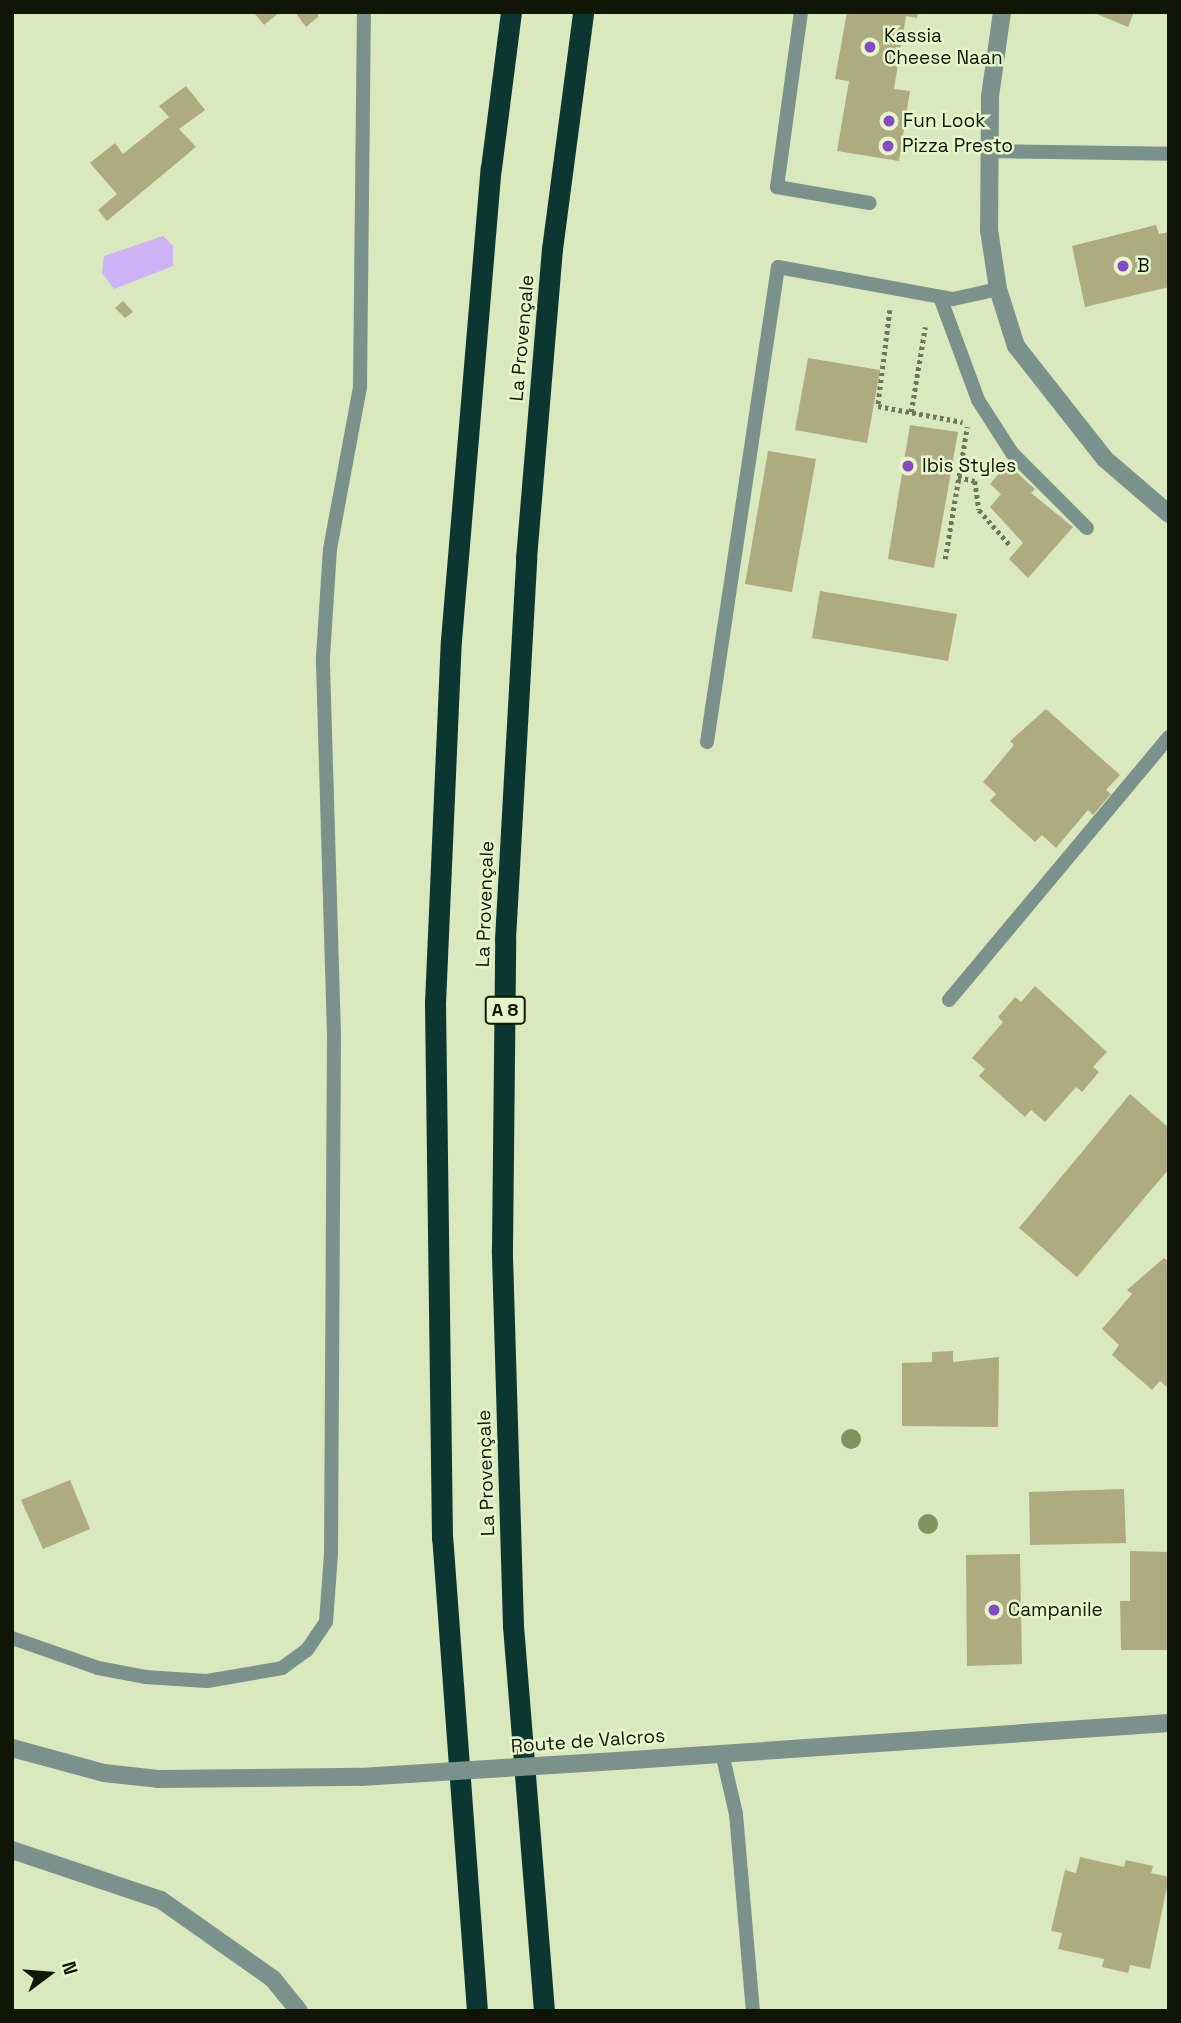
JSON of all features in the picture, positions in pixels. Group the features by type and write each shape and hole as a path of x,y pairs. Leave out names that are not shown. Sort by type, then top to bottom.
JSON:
{"highway":[{"path":"477,2011 442,1538 435,1003 452,626 491,168 512,12"},
{"name":"La Provençale","path":"544,2011 513,1612 502,1249 505,939 532,491 552,249 583,12"}],"street":[{"path":"1002,12 990,96 989,230 998,289 1016,346 1105,459 1169,514"},
{"name":"Route de Valcros","path":"12,1748 104,1773 158,1779 360,1777 1169,1723"},
{"path":"12,1850 161,1900 273,1979 299,2011"}],"lane":[{"path":"12,1638 97,1668 145,1677 207,1681 282,1668 307,1650 326,1622 331,1554 334,1035 323,657 330,549 360,387 364,12"},
{"path":"801,12 776,187 870,203"},
{"path":"988,151 1169,154"},
{"path":"707,742 778,267 953,299 998,289"},
{"path":"935,296 964,366 1012,453 1087,528"},
{"path":"949,1000 1169,737"},
{"path":"722,1753 736,1814 752,2011"}],"path":[{"path":"893,288 878,406 968,423 993,422"},
{"path":"911,412 935,296"},
{"path":"946,559 968,423"},
{"path":"958,477 975,481 979,510 1011,546"}],"shaded area":[{"path":"163,236 173,246 173,266 114,289 102,273 104,256"}],"building":[{"path":"258,12 280,12 264,25 255,14"},
{"path":"295,12 318,12 318,17 306,27"},
{"path":"847,12 918,12 917,18 906,16 894,89 910,91 899,161 837,151 849,81 835,79"},
{"path":"1092,12 1134,12 1128,27"},
{"path":"186,86 205,110 179,129 196,147 107,221 98,210 117,194 90,163 115,143 123,154 169,117 159,106"},
{"name":"B","path":"1156,225 1159,234 1169,232 1169,287 1085,307 1072,246"},
{"path":"123,301 133,312 125,318 115,308"},
{"path":"808,358 880,370 867,443 795,430"},
{"path":"910,425 958,432 934,568 888,559"},
{"path":"768,451 816,459 792,592 745,584"},
{"path":"1007,464 1035,489 1031,493 1073,527 1028,578 1009,559 1023,543 990,507 1001,494 990,484"},
{"path":"820,591 957,614 948,661 812,638"},
{"path":"1046,709 1120,775 1106,790 1111,794 1093,815 1088,810 1056,848 1042,835 1035,842 990,801 996,794 983,782 1014,745 1010,741"},
{"path":"1035,986 1107,1052 1093,1067 1099,1072 1082,1092 1076,1087 1045,1122 1031,1110 1025,1117 979,1076 985,1069 972,1058 1003,1022 998,1017 1015,997 1021,1002"},
{"path":"1130,1094 1169,1128 1169,1169 1077,1277 1019,1228"},
{"path":"1164,1258 1169,1262 1169,1389 1160,1381 1152,1390 1112,1355 1119,1345 1102,1329 1132,1294 1127,1290"},
{"path":"953,1351 953,1362 999,1357 998,1427 902,1426 902,1363 932,1362 932,1352"},
{"path":"70,1480 90,1529 43,1549 21,1500"},
{"path":"1124,1489 1126,1543 1030,1545 1029,1492"},
{"path":"1130,1551 1169,1552 1169,1650 1121,1650 1120,1601 1130,1601"},
{"name":"Campanile","path":"1020,1554 1022,1664 967,1666 966,1555"},
{"path":"1080,1857 1124,1867 1126,1860 1153,1866 1151,1873 1169,1877 1150,1969 1130,1965 1128,1973 1102,1967 1104,1959 1058,1949 1062,1933 1051,1931 1065,1870 1076,1873"}],"place":[{"name":"Kassia Cheese Naan","path":"870,47"},
{"name":"Fun Look","path":"889,121"},
{"name":"Pizza Presto","path":"888,146"},
{"name":"B","path":"1123,266"},
{"name":"Ibis Styles","path":"908,466"},
{"name":"Campanile","path":"994,1610"}]}
